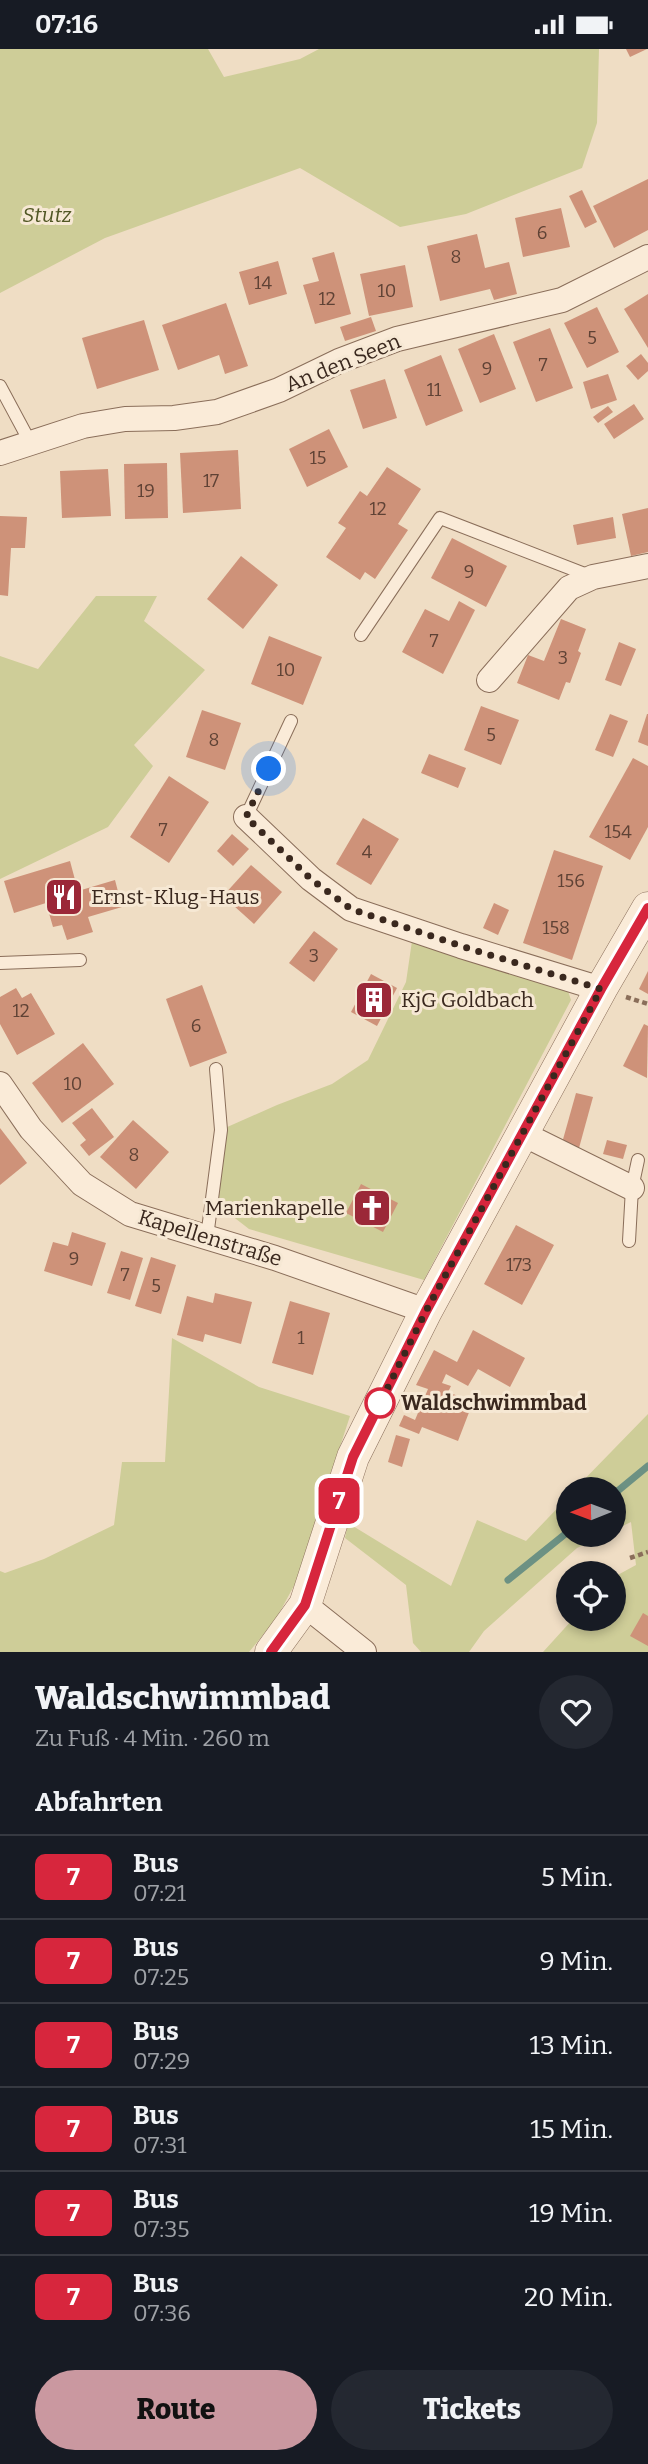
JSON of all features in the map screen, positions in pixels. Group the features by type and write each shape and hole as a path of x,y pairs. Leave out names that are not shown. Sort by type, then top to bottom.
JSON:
{"street":[{"name":"An den Seen","path":"0,453 83,426 125,419 174,418 217,412 279,390 339,361 397,339 562,300 648,257"},
{"path":"489,680 569,588 593,577 648,566"},
{"path":"246,817 311,879 351,909 601,989"},
{"path":"271,1652 305,1605 353,1457 426,1311 648,908"},
{"name":"Kapellenstraße","path":"0,1084 31,1129 82,1184 130,1214 275,1258 426,1311"},
{"path":"523,1134 632,1188"},
{"path":"305,1605 364,1652"}],"lane":[{"path":"0,386 30,442"},
{"path":"361,635 440,518 593,577"},
{"path":"246,817 291,721"},
{"path":"0,963 80,960"},
{"path":"207,1237 220,1130 216,1069"},
{"path":"629,1241 632,1188 638,1160"}],"path":[{"path":"630,1558 648,1552"}],"green space":[{"name":"Stutz","path":"0,49 208,49 224,77 300,59 319,49 599,49 597,123 582,168 466,214 400,227 300,168 105,238 0,293"},
{"path":"96,596 157,596 144,621 205,670 134,745 153,766 108,827 0,879 0,656 38,669"},
{"path":"412,941 568,991 571,1000 424,1280 249,1229 218,1205 225,1128 332,1084 368,1060 406,982"},
{"path":"172,1338 259,1387 350,1416 296,1582 276,1619 249,1652 0,1652 0,1571 5,1573 44,1559 114,1525 122,1462 165,1462"},
{"path":"648,1414 648,1652 543,1652 562,1631 626,1631 626,1570 636,1565 631,1522 626,1524 626,1477 587,1477"},
{"path":"556,1510 556,1547 579,1547 562,1561 556,1561 556,1567 484,1631 469,1652 421,1652 413,1643 406,1585 345,1538 348,1523 451,1586 477,1520 526,1541"}],"building":[{"path":"626,49 647,49 630,57"},
{"path":"648,179 648,230 614,248 593,206"},
{"path":"582,190 597,222 585,228 569,196"},
{"path":"561,208 570,247 523,257 515,218"},
{"path":"477,234 485,268 509,262 517,294 494,300 490,289 440,301 427,246"},
{"path":"334,252 351,314 315,324 303,285 319,281 312,258"},
{"path":"278,261 287,294 249,305 239,272"},
{"path":"405,265 413,307 369,316 360,274"},
{"path":"648,294 648,348 624,309"},
{"path":"226,303 248,366 225,374 219,355 178,370 162,325"},
{"path":"597,307 619,352 587,368 564,323"},
{"path":"371,317 376,331 345,341 340,327"},
{"path":"144,320 159,370 97,389 82,338"},
{"path":"550,328 573,388 536,402 513,342"},
{"path":"494,334 516,389 480,403 458,349"},
{"path":"641,354 648,363 648,371 638,380 626,366"},
{"path":"441,355 463,411 426,426 404,370"},
{"path":"608,374 617,400 591,409 583,382"},
{"path":"385,379 397,418 363,429 350,390"},
{"path":"634,404 644,419 614,439 604,424"},
{"path":"608,406 613,412 598,423 593,417"},
{"path":"329,429 348,467 307,487 289,449"},
{"path":"238,450 241,509 183,513 180,453"},
{"path":"167,463 168,518 125,519 124,464"},
{"path":"387,467 421,489 398,524 408,530 375,579 365,572 360,580 326,557 346,528 338,523 360,491 367,496"},
{"path":"108,469 111,516 62,518 60,471"},
{"path":"648,508 648,552 631,556 622,514"},
{"path":"0,516 27,517 25,548 11,548 8,596 0,595"},
{"path":"613,517 616,538 577,545 573,525"},
{"path":"452,538 507,566 486,607 431,578"},
{"path":"241,556 278,585 243,629 207,599"},
{"path":"459,601 475,610 443,674 402,652 425,609 449,621"},
{"path":"561,619 586,629 570,683 566,682 559,700 517,683 528,655 544,661"},
{"path":"269,636 322,657 303,705 251,684"},
{"path":"619,642 636,649 621,686 605,680"},
{"path":"481,706 519,720 501,765 464,750"},
{"path":"202,710 241,723 225,770 186,757"},
{"path":"610,714 628,721 613,757 595,750"},
{"path":"648,714 648,746 638,742"},
{"path":"429,754 466,768 458,788 421,773"},
{"path":"633,758 648,766 648,827 630,860 589,837"},
{"path":"169,776 209,802 169,863 130,837"},
{"path":"363,818 399,839 371,885 336,864"},
{"path":"232,834 249,849 233,866 217,851"},
{"path":"554,850 603,866 572,960 523,943"},
{"name":"Ernst-Klug-Haus","path":"70,861 78,891 115,880 122,907 88,917 93,932 67,940 62,925 53,927 46,903 14,913 4,881"},
{"path":"251,865 282,892 254,924 223,896"},
{"path":"494,903 509,910 498,935 483,928"},
{"path":"314,931 338,949 314,982 289,963"},
{"path":"648,971 648,994 639,989"},
{"name":"KjG Goldbach","path":"371,974 397,988 377,1026 351,1012"},
{"path":"202,985 227,1053 190,1067 166,999"},
{"path":"16,988 22,998 31,993 55,1034 17,1055 0,1024 0,997"},
{"path":"644,1024 648,1026 647,1078 623,1066"},
{"path":"83,1043 114,1084 62,1123 32,1083"},
{"path":"576,1093 593,1097 579,1148 562,1143"},
{"path":"92,1108 114,1137 89,1156 80,1145 86,1140 72,1123"},
{"path":"133,1120 169,1152 136,1189 100,1157"},
{"path":"0,1128 27,1163 0,1185"},
{"path":"607,1140 627,1145 623,1159 603,1154"},
{"name":"Marienkapelle","path":"361,1184 398,1203 383,1232 346,1213"},
{"path":"516,1225 554,1245 522,1305 484,1284"},
{"path":"72,1232 106,1243 92,1286 44,1271 53,1242 68,1246"},
{"path":"121,1251 143,1258 130,1300 107,1293"},
{"path":"151,1257 176,1265 161,1314 135,1306"},
{"path":"215,1293 252,1302 241,1344 205,1334 203,1342 177,1335 187,1296 213,1303"},
{"path":"290,1301 330,1313 313,1375 272,1363"},
{"path":"473,1330 525,1358 510,1387 478,1369 468,1386 446,1374 442,1383 451,1386 448,1392 473,1402 458,1441 422,1427 419,1434 399,1426 404,1415 415,1420 428,1389 416,1385 434,1350 457,1362"},
{"path":"396,1435 410,1439 402,1467 388,1462"},
{"path":"643,1613 648,1616 648,1646 630,1636"}],"waterway":[{"path":"626,1484 648,1466"},
{"path":"508,1580 556,1541"}],"bus line":[{"name":"7","path":"271,1652 305,1605 353,1457 426,1311 648,908"}],"place":[{"name":"Ernst-Klug-Haus","path":"64,897"},
{"name":"KjG Goldbach","path":"374,1000"},
{"name":"Marienkapelle","path":"372,1208"},
{"name":"Waldschwimmbad","path":"380,1403"}],"route":[{"path":"269,769 246,817 311,879 351,909 601,989 426,1311 380,1403"}]}
